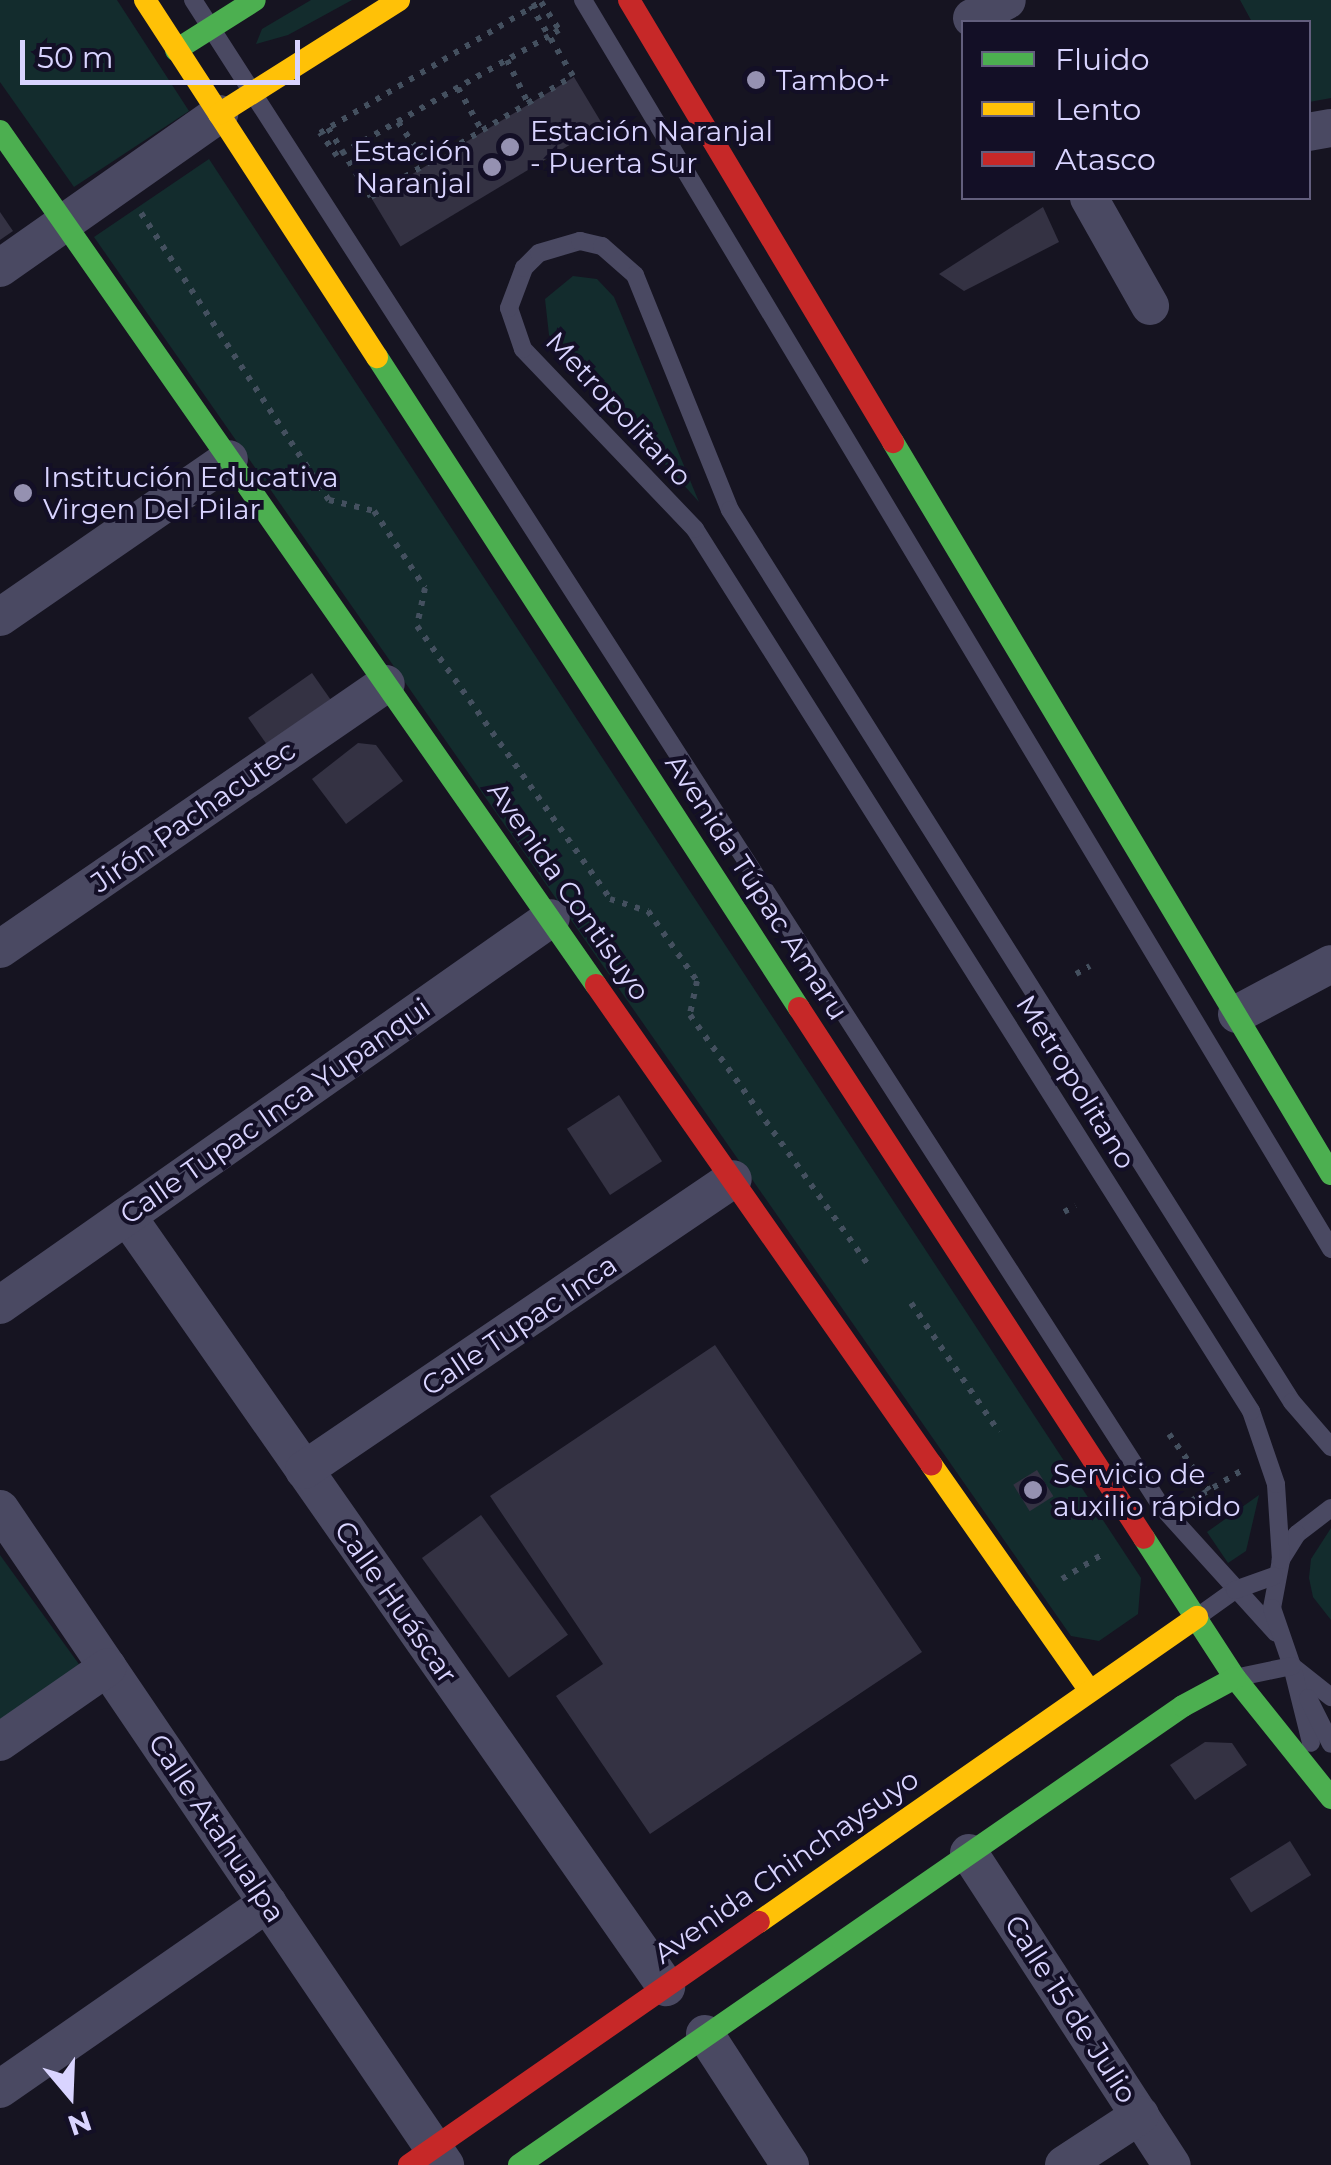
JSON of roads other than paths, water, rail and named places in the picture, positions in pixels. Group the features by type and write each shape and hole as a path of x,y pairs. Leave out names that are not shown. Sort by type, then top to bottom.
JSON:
{"main road":[{"name":"Avenida Túpac Amaru","path":"145,0 1235,1678 1327,1792"},
{"path":"176,50 255,0"},
{"path":"219,114 399,0"},
{"path":"628,0 1331,1174"},
{"name":"Avenida Contisuyo","path":"0,131 1087,1687"},
{"name":"Avenida Chinchaysuyo","path":"429,2159 1087,1687 1197,1616"},
{"path":"519,2165 904,1898 965,1841 1235,1678"},
{"path":"957,1782 970,1805"}],"street":[{"path":"969,13 1007,0"},
{"path":"0,268 219,114"},
{"path":"1090,200 1150,306"},
{"path":"0,617 229,460"},
{"name":"Jirón Pachacutec","path":"0,949 386,684"},
{"name":"Calle Tupac Inca Yupanqui","path":"0,1305 551,918"},
{"path":"1236,1014 1331,964"},
{"name":"Calle Tupac Inca","path":"304,1470 733,1179"},
{"name":"Calle Huáscar","path":"127,1216 666,1987"},
{"name":"Calle Atahualpa","path":"0,1509 268,1903 429,2159"},
{"path":"0,1742 108,1667"},
{"name":"Calle 15 de Julio","path":"965,1841 1172,2165"},
{"path":"0,2089 268,1903"},
{"path":"705,2034 790,2165"},
{"path":"1064,2165 1140,2115"}],"lane":[{"path":"193,0 1161,1506 1276,1633 1331,1744"},
{"path":"582,0 1331,1249"},
{"name":"Metropolitano","path":"1276,1633 1276,1484 1251,1411 695,529 546,379 518,339 509,308 514,287 539,253 580,242 620,258 635,275 730,510 1292,1402 1331,1447"},
{"path":"1197,1616 1277,1568 1297,1534 1331,1508"},
{"path":"1235,1678 1292,1666"},
{"path":"1292,1666 1331,1697"},
{"path":"1292,1666 1327,1792"}],"place":[{"name":"Tambo+","path":"756,80"},
{"name":"Estación Naranjal - Puerta Sur","path":"510,147"},
{"name":"Estación Naranjal","path":"492,167"},
{"name":"Institución Educativa Virgen Del Pilar","path":"23,493"},
{"name":"Servicio de auxilio rápido","path":"1033,1490"}]}
